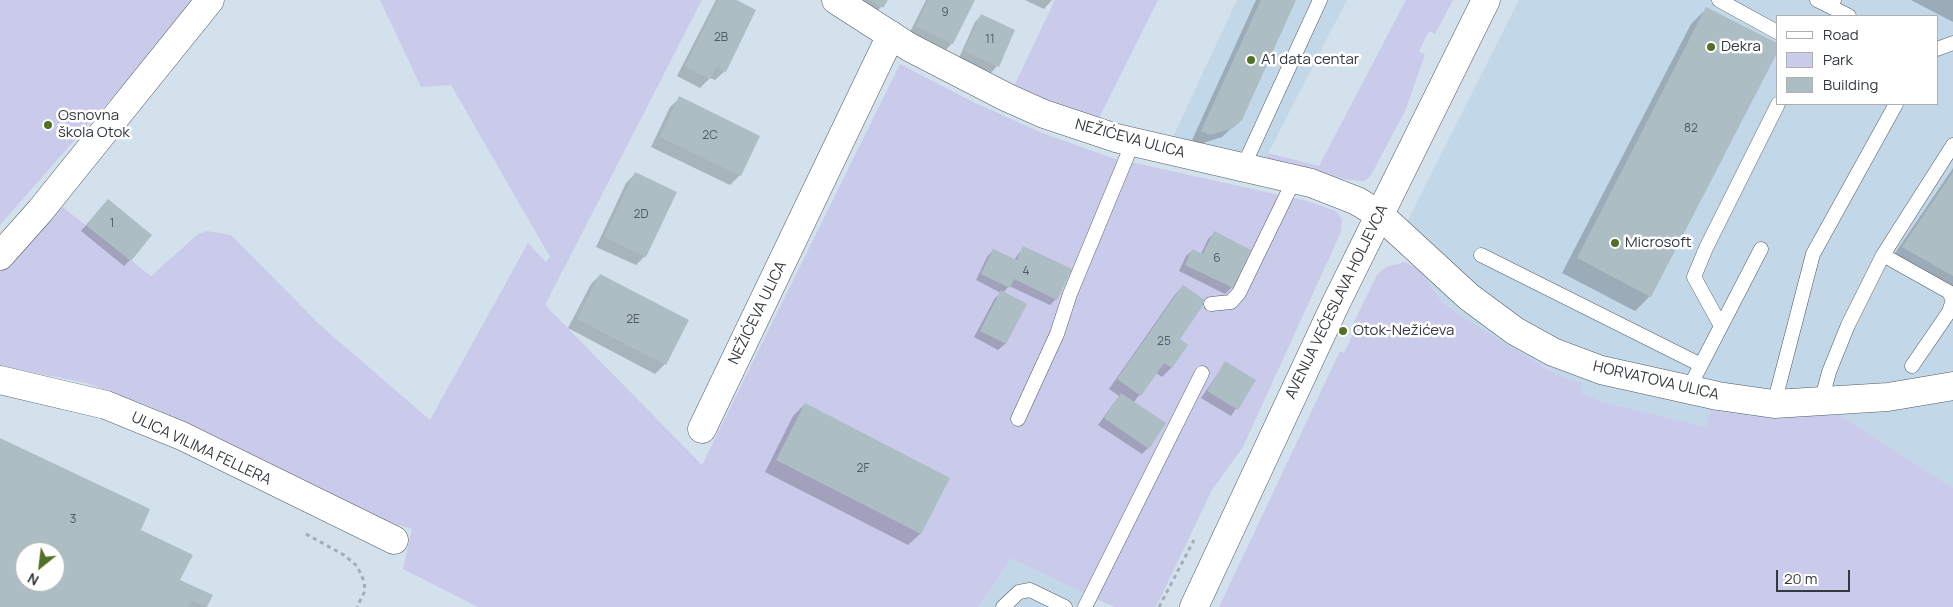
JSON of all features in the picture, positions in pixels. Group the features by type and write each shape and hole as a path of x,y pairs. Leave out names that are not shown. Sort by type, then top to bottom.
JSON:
{"street":[{"path":"0,256 40,211 210,0"},
{"name":"NEŽIĆEVA ULICA","path":"836,0 929,58 1029,107 1082,128 1133,142 1294,178 1340,194 1380,215"},
{"name":"AVENIJA VEĆESLAVA HOLJEVCA","path":"1194,607 1306,364 1486,0"},
{"name":"NEŽIĆEVA ULICA","path":"702,429 891,35"},
{"name":"HORVATOVA ULICA","path":"1380,215 1469,297 1515,331 1553,352 1601,370 1688,390 1774,404 1888,397 1953,386"},
{"name":"ULICA VILIMA FELLERA","path":"0,380 114,409 182,436 394,540"}],"lane":[{"path":"1243,167 1320,0"},
{"path":"1719,0 1776,31"},
{"path":"1817,0 1833,4 1848,15"},
{"path":"1938,49 1953,43"},
{"path":"1721,326 1694,277 1706,248 1778,105"},
{"path":"1774,404 1813,254 1895,105"},
{"path":"1018,419 1057,334 1070,294 1133,142"},
{"path":"1821,402 1829,372 1848,325 1883,255 1953,145"},
{"path":"1211,304 1231,302 1240,293 1294,178"},
{"path":"1688,390 1761,249"},
{"path":"1480,255 1701,365"},
{"path":"1883,255 1949,292 1953,300 1949,312 1912,366"},
{"path":"1085,607 1202,373"},
{"path":"1004,607 1019,592 1030,590 1066,607"}],"path":[{"path":"306,534 344,555 357,566 364,581 365,591 357,607"}],"shaded area":[{"name":"A1 data centar","path":"1237,0 1347,0 1265,159 1172,139"},
{"path":"1519,0 1953,0 1953,488 1839,415 1753,416 1710,410 1706,427 1603,402 1581,393 1583,383 1568,379 1508,347 1465,319 1443,301 1419,269 1406,224"},
{"path":"1011,557 1098,599 1094,607 978,607"}],"green space":[{"name":"Osnovna škola Otok","path":"0,0 198,0 0,225"},
{"path":"380,0 702,0 545,305 702,465 900,64 969,100 1042,133 1112,158 1307,201 1336,211 1342,219 1341,232 1243,447 1212,490 1156,607 1114,607 1011,558 978,607 478,607 403,569 412,529 358,513 209,434 152,407 87,383 0,366 0,267 56,202 151,276 198,234 207,231 231,235 321,326 430,420 528,243 546,262 550,257 451,85 421,87"},
{"path":"1055,0 1158,0 1097,122 1013,88"},
{"path":"1406,0 1453,0 1435,34 1429,31 1419,51 1425,55 1405,111 1370,177 1364,181 1343,179 1265,159 1268,153 1319,166"},
{"path":"1405,262 1419,269 1442,301 1465,319 1544,367 1568,379 1583,383 1581,393 1603,402 1706,427 1710,410 1753,416 1839,415 1953,488 1953,607 1219,607 1340,351 1344,353 1354,332 1350,330 1377,275 1386,267"}],"building":[{"path":"718,0 737,0 756,10 726,72 716,67 710,79 685,67"},
{"path":"870,0 888,0 883,8"},
{"path":"928,0 975,0 953,44 916,26"},
{"name":"A1 data centar","path":"1261,0 1296,0 1242,120 1233,128 1210,135 1201,131"},
{"path":"1706,7 1776,42 1776,55 1651,297 1577,258"},
{"path":"981,14 1015,30 999,67 964,51"},
{"path":"679,96 760,136 741,176 660,137"},
{"path":"635,172 677,192 646,257 604,237"},
{"path":"1953,172 1953,276 1902,247"},
{"path":"108,199 152,235 131,261 86,225"},
{"path":"1214,231 1251,250 1233,288 1185,265 1192,249 1203,254"},
{"path":"1023,246 1072,269 1057,300 1014,279 1010,288 981,274 993,249 1017,260"},
{"path":"600,274 689,320 666,365 577,319"},
{"path":"1183,285 1206,301 1180,339 1188,345 1172,368 1164,363 1141,396 1117,379"},
{"path":"1001,290 1027,304 1006,344 980,331"},
{"path":"1225,361 1256,380 1238,410 1207,391"},
{"path":"1121,393 1166,423 1149,449 1104,418"},
{"path":"805,403 950,478 921,534 776,460"},
{"path":"0,438 150,509 141,530 193,555 180,580 213,595 207,607 191,600 188,607 0,607"}],"place":[{"name":"Dekra","path":"1711,47"},
{"name":"A1 data centar","path":"1251,60"},
{"name":"Osnovna škola Otok","path":"48,125"},
{"name":"Microsoft","path":"1615,243"},
{"name":"Otok-Nežićeva","path":"1343,331"}]}
